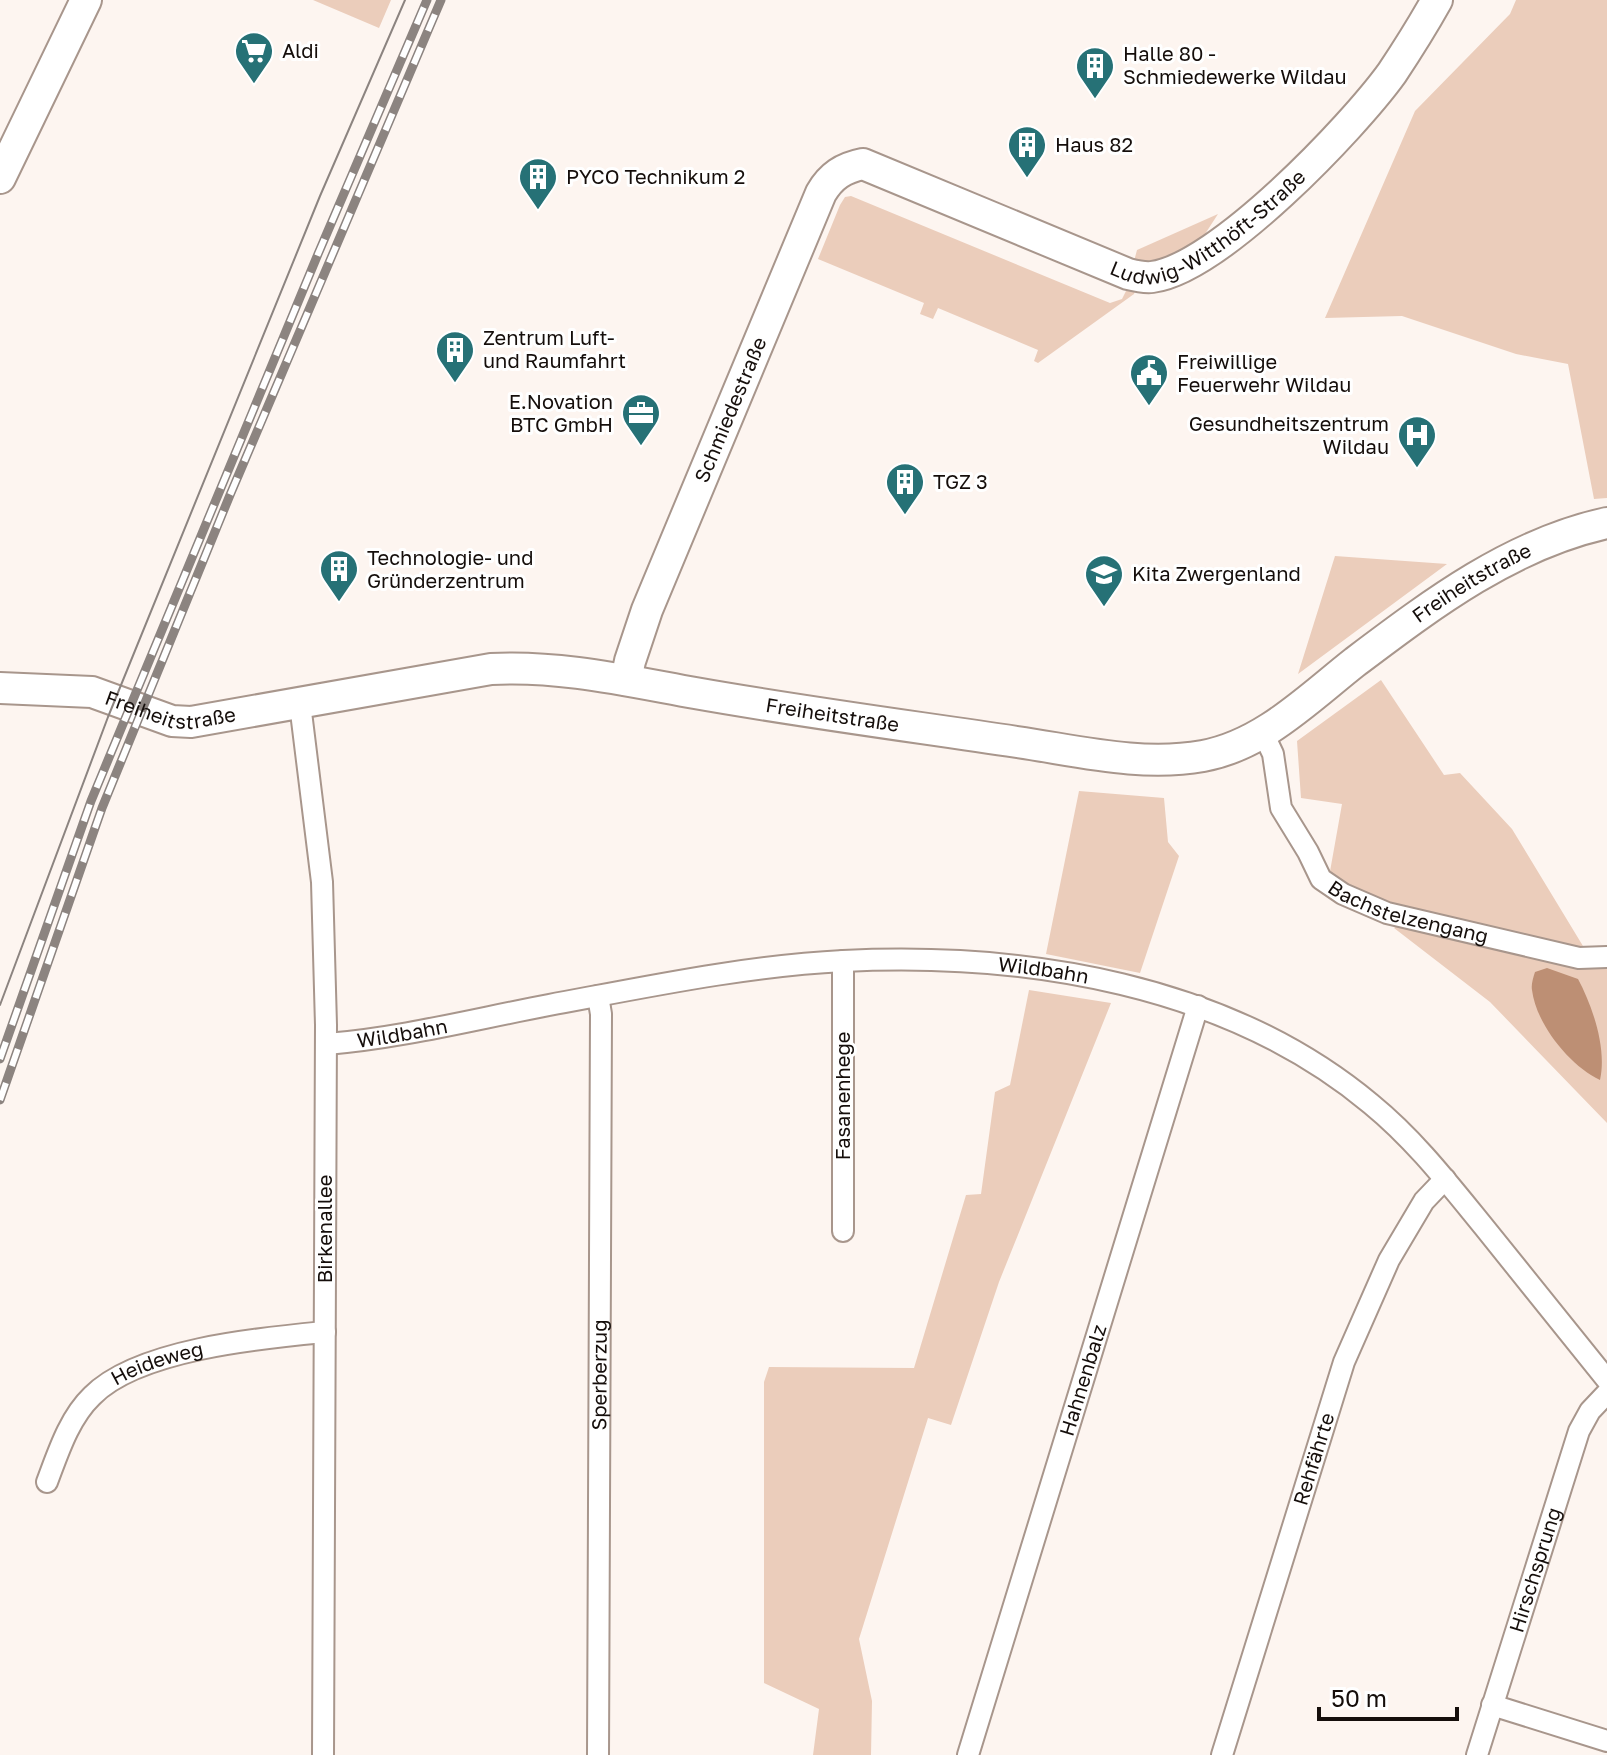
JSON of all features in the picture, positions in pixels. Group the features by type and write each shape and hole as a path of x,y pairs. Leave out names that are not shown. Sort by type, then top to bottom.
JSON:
{"street":[{"path":"0,178 86,0"},
{"name":"Ludwig-Witthöft-Straße","path":"863,164 1128,274 1154,277 1177,269 1214,248 1275,199 1358,114 1391,74 1437,0"},
{"name":"Schmiedestraße","path":"626,680 647,610 821,193 836,174 850,166 863,164"},
{"name":"Freiheitstraße","path":"0,688 92,692 172,721 191,722 491,669 525,667 1153,761 1213,753 1263,733 1414,617 1469,581 1525,552 1607,523"},
{"name":"Birkenallee","path":"300,704 322,882 327,1044 323,1755"},
{"name":"Bachstelzengang","path":"1263,733 1273,754 1281,808 1321,879 1343,894 1387,913 1579,958 1607,957"},
{"name":"Wildbahn","path":"327,1044 729,974 843,961 906,961 1041,970 1126,986 1198,1006 1261,1031 1323,1067 1375,1107 1422,1151 1607,1380"},
{"name":"Fasanenhege","path":"843,961 843,1231"},
{"name":"Sperberzug","path":"598,996 601,1014 598,1755"},
{"name":"Hahnenbalz","path":"968,1755 1198,1006"},
{"name":"Rehfährte","path":"1222,1755 1344,1362 1389,1260 1424,1201 1445,1179"},
{"name":"Heideweg","path":"47,1482 78,1412 93,1394 135,1368 256,1339 325,1332"},
{"name":"Hirschsprung","path":"1477,1755 1579,1431 1590,1411 1607,1393"},
{"path":"1492,1705 1607,1741"}],"shaded area":[{"path":"313,0 391,0 379,28"},
{"path":"1516,0 1607,0 1607,498 1594,499 1568,364 1516,354 1402,316 1325,318 1415,111 1510,14"},
{"path":"851,196 1110,303 1122,299 1130,283 1134,294 1038,363 1034,361 1038,350 938,308 933,319 920,314 924,303 818,259 840,205 845,197"},
{"path":"1218,214 1194,251 1180,258 1133,265 1137,250"},
{"path":"1335,556 1447,564 1298,674"},
{"path":"1381,680 1444,775 1460,773 1512,829 1586,951 1363,897 1329,877 1342,804 1301,798 1297,741"},
{"path":"1079,791 1164,798 1168,842 1179,856 1140,973 1046,954"},
{"path":"1403,921 1607,963 1607,1123 1490,1002 1394,928"},
{"path":"1547,968 1578,979 1584,990 1600,1042 1600,1080 1566,1054 1540,1016 1532,984 1535,972"},
{"path":"1029,990 1111,1003 999,1282 951,1425 928,1418 859,1639 872,1701 871,1755 813,1755 819,1709 764,1683 764,1382 769,1367 914,1368 966,1195 981,1194 995,1092 1010,1085"}],"tram line":[{"path":"0,1005 108,717 320,196 405,0"}],"railway":[{"path":"0,1059 91,801 427,0"},
{"path":"0,1100 102,808 230,495 441,0"}],"place":[{"name":"Aldi","path":"254,85"},
{"name":"Halle 80 - Schmiedewerke Wildau","path":"1095,100"},
{"name":"Haus 82","path":"1027,179"},
{"name":"PYCO Technikum 2","path":"538,211"},
{"name":"Zentrum Luft- und Raumfahrt","path":"455,384"},
{"name":"Freiwillige Feuerwehr Wildau","path":"1149,407"},
{"name":"E.Novation BTC GmbH","path":"641,447"},
{"name":"Gesundheitszentrum Wildau","path":"1417,469"},
{"name":"TGZ 3","path":"905,516"},
{"name":"Technologie- und Gründerzentrum","path":"339,603"},
{"name":"Kita Zwergenland","path":"1104,608"}]}
